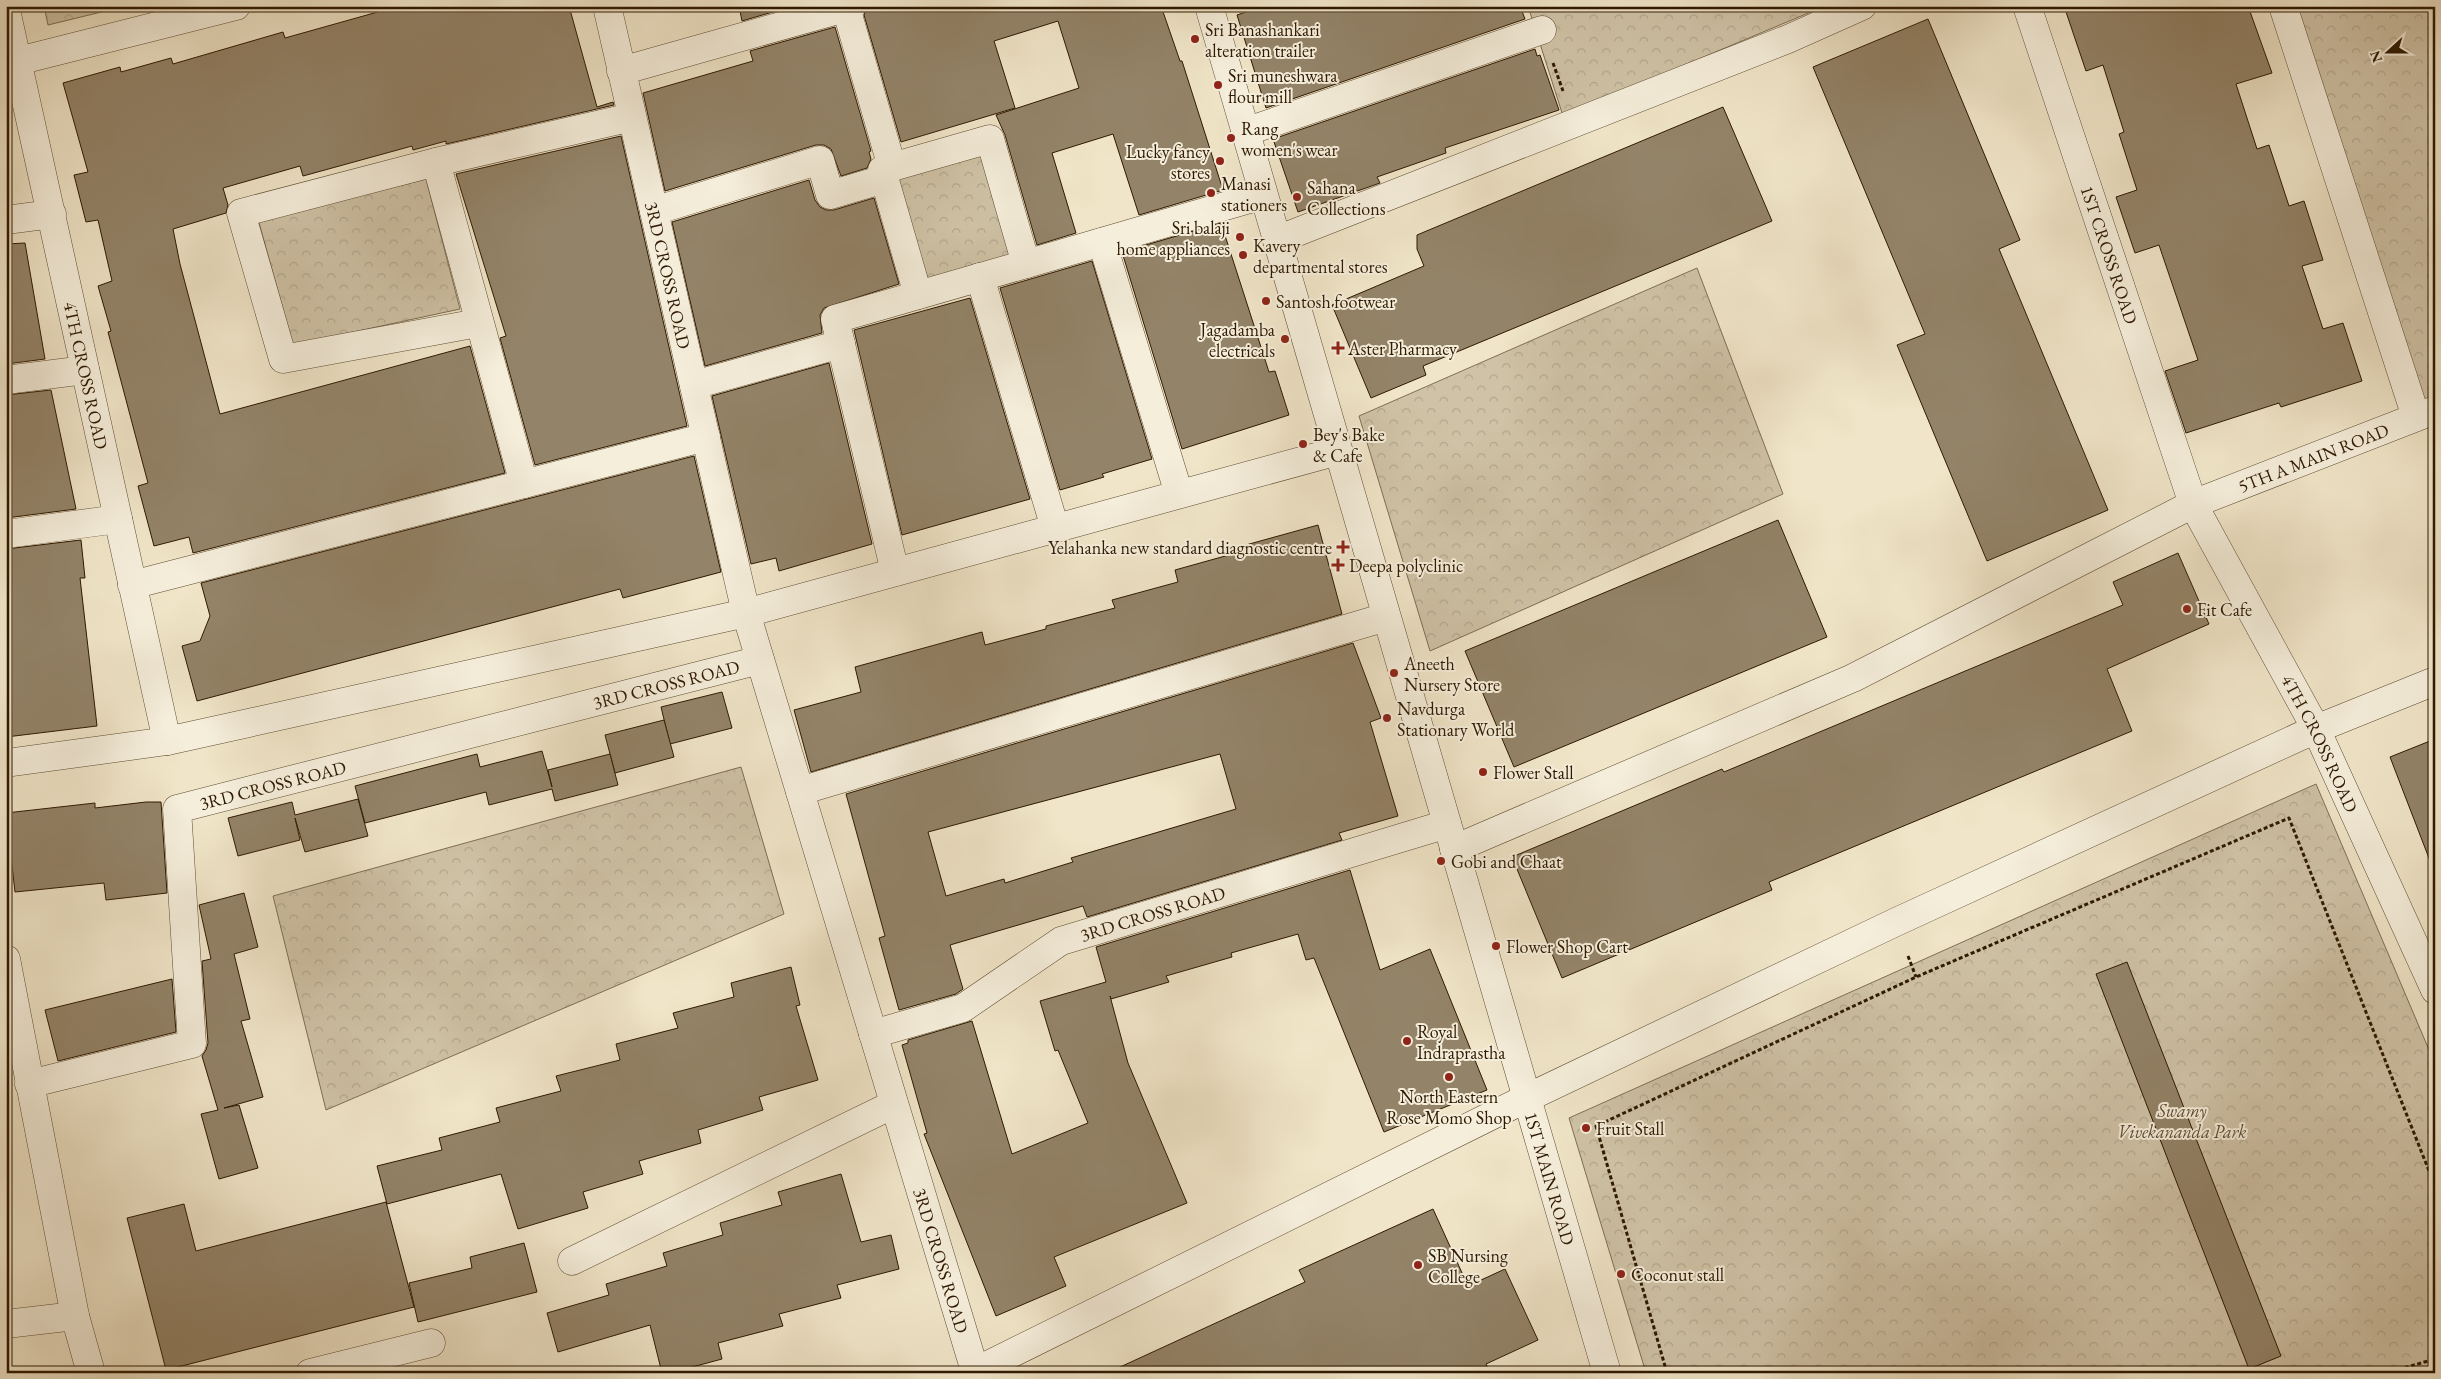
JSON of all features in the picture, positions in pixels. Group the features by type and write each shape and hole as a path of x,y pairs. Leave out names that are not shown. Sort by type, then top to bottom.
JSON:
{"street":[{"path":"12,63 236,6"},
{"name":"3RD CROSS ROAD","path":"607,6 746,613 974,1372"},
{"name":"1ST MAIN ROAD","path":"1209,6 1607,1373"},
{"path":"1277,240 1778,42 1862,6"},
{"name":"1ST CROSS ROAD","path":"2027,6 2193,504"},
{"path":"2283,6 2425,414"},
{"path":"621,71 849,7 918,295"},
{"name":"4TH CROSS ROAD","path":"6,10 12,63 52,214 167,740"},
{"path":"1245,132 1542,30"},
{"path":"478,323 282,359 241,213 436,162 632,117"},
{"path":"654,211 820,160 830,195 888,173 990,139 1026,264"},
{"path":"436,162 478,323 524,484"},
{"path":"895,572 835,319 1264,195"},
{"path":"6,220 52,214"},
{"path":"1102,242 1179,494"},
{"path":"980,277 1055,528"},
{"path":"694,385 841,344"},
{"path":"6,380 86,370"},
{"name":"5TH A MAIN ROAD","path":"1450,836 1853,678 2193,504 2425,414"},
{"path":"132,585 706,437"},
{"path":"6,763 167,740 746,613 1338,451"},
{"name":"4TH CROSS ROAD","path":"2193,504 2316,729 2435,990"},
{"path":"6,534 118,519"},
{"path":"800,791 1386,617"},
{"name":"3RD CROSS ROAD","path":"29,1084 192,1044 177,809 760,660"},
{"path":"974,1372 1526,1098 1896,922 2316,729 2435,681"},
{"name":"3RD CROSS ROAD","path":"873,1034 963,1008 1061,941 1450,836"},
{"path":"6,959 75,1316 91,1373"},
{"path":"572,1260 894,1104"},
{"path":"6,1324 75,1316"},
{"path":"310,1373 431,1343"}],"path":[{"path":"1667,1373 1596,1126 1916,977 2289,818 2435,1186"},
{"path":"2386,1373 2435,1359"}],"green space":[{"path":"44,6 126,6 48,25"},
{"path":"1528,6 1825,6 1563,116"},
{"path":"2283,6 2435,6 2435,410 2416,417"},
{"path":"982,147 1016,259 920,287 888,176"},
{"path":"426,179 460,309 293,345 258,219"},
{"path":"1697,268 1783,494 1430,651 1359,416"},
{"path":"741,767 784,914 326,1110 273,896"},
{"name":"Swamy Vivekananda Park","path":"2316,784 2435,1064 2435,1373 1646,1373 1569,1118"}],"building":[{"path":"399,6 569,6 597,107 613,102 614,105 446,144 446,141 413,150 412,146 303,176 300,166 223,188 228,205 226,213 173,229 180,264 220,414 470,346 505,473 193,553 189,537 154,546 138,486 148,483 108,332 111,331 98,286 112,281 98,220 86,222 74,175 88,172 63,83 120,67 121,72 171,58 173,64 283,32 285,38"},
{"path":"739,6 793,6 742,21"},
{"path":"867,6 1161,6 1180,61 1182,61 1223,190 1139,215 1113,134 1052,153 1076,233 1037,245 1005,135 996,115 1079,88 1058,21 994,41 1015,108 901,142 864,15"},
{"path":"1263,6 1520,6 1525,19 1266,108 1237,15"},
{"path":"2064,6 2248,6 2272,73 2236,84 2257,149 2269,145 2289,206 2304,201 2323,260 2302,266 2323,329 2343,323 2362,381 2281,407 2279,403 2186,433 2165,371 2198,360 2159,245 2135,253 2116,197 2137,190 2119,134 2124,132 2103,65 2086,71"},
{"path":"1928,19 2020,240 1999,249 2108,510 1987,561 1897,345 1925,334 1813,67"},
{"path":"835,27 871,151 869,152 871,159 867,168 841,176 831,149 824,145 816,145 665,191 643,93 753,61 750,51"},
{"path":"1535,49 1537,56 1540,55 1559,110 1445,148 1446,153 1377,177 1380,183 1298,212 1273,139"},
{"path":"1723,107 1772,221 1423,366 1426,375 1371,398 1332,305 1424,266 1417,249 1417,235"},
{"path":"621,136 687,426 535,465 500,338 506,336 456,174"},
{"path":"809,180 815,200 820,207 826,210 834,210 874,198 899,284 824,308 820,315 822,333 705,366 672,222"},
{"path":"1221,223 1269,372 1275,371 1289,415 1182,449 1122,252"},
{"path":"25,243 45,359 6,364 6,244"},
{"path":"1092,261 1152,459 1102,474 1104,477 1060,490 1000,288"},
{"path":"970,298 1030,499 902,535 854,330"},
{"path":"829,363 872,544 779,571 776,558 751,564 712,396"},
{"path":"51,390 76,509 6,518 6,395"},
{"path":"694,456 721,572 623,598 620,589 197,701 182,646 200,641 210,616 201,583"},
{"path":"1778,520 1827,637 1514,767 1465,651"},
{"path":"1318,525 1342,614 811,772 794,710 861,692 855,667 982,632 985,645 1046,629 1046,626 1115,608 1112,600 1178,582 1175,570 1236,553 1235,548"},
{"path":"81,540 85,578 80,578 97,726 6,737 6,549"},
{"path":"2178,553 2209,624 2107,669 2132,731 1769,882 1772,890 1562,978 1512,857 1722,769 1724,772 2123,605 2113,582"},
{"path":"1353,643 1381,718 1370,722 1398,816 1339,833 1342,840 1087,917 1083,906 950,945 963,989 956,994 899,1010 879,938 885,936 846,794","holes":["1220,754 1236,809 1071,858 1073,862 1005,883 1004,879 946,896 928,832"]},
{"path":"722,692 732,728 670,744 661,707"},
{"path":"664,720 674,757 615,773 605,735"},
{"path":"2435,739 2435,866 2432,866 2390,757"},
{"path":"542,751 552,787 548,770 610,754 618,785 555,801 552,789 489,805 486,792 365,823 355,786 477,754 480,767"},
{"path":"358,799 368,836 305,852 295,818 300,840 238,856 228,818 292,802 295,815"},
{"path":"161,802 167,893 106,900 104,883 15,892 6,813 95,803 95,808"},
{"path":"1350,870 1380,970 1430,949 1487,1090 1384,1132 1314,958 1306,960 1298,934 1231,953 1232,957 1166,976 1169,982 1111,999 1110,996 1128,1063 1187,1203 1054,1257 1066,1286 996,1316 924,1134 927,1133 902,1045 908,1043 908,1040 972,1021 1012,1154 1088,1123 1058,1050 1055,1051 1040,1001 1106,982 1096,947"},
{"path":"244,893 258,947 234,954 250,1019 241,1021 263,1097 224,1108 239,1105 258,1168 219,1179 201,1114 218,1110 202,1056 208,1043 202,961 211,959 199,905"},
{"path":"2127,962 2281,1356 2249,1369 2096,974"},
{"path":"791,967 800,1005 796,1006 818,1080 759,1097 763,1110 698,1130 701,1143 639,1161 643,1174 583,1192 588,1208 518,1229 501,1174 387,1204 377,1166 442,1150 439,1138 500,1122 496,1108 561,1091 556,1076 620,1060 616,1044 678,1028 673,1013 734,997 731,983"},
{"path":"172,979 176,1032 58,1061 45,1010"},
{"path":"841,1174 861,1242 891,1235 899,1269 837,1285 841,1298 779,1314 783,1326 718,1343 722,1359 670,1373 662,1373 650,1325 558,1352 547,1313 609,1295 606,1284 667,1266 663,1253 723,1235 720,1223 782,1205 778,1192"},
{"path":"386,1202 414,1307 166,1370 127,1218 184,1204 196,1251"},
{"name":"SB Nursing College","path":"1433,1209 1468,1286 1505,1269 1538,1340 1486,1364 1490,1373 1107,1373 1305,1282 1299,1270"},
{"path":"524,1243 537,1292 418,1322 409,1283 472,1268 470,1257"}],"place":[{"name":"Sri Banashankari alteration trailer","path":"1195,39"},
{"name":"Sri muneshwara flour mill","path":"1218,85"},
{"name":"Rang women's wear","path":"1231,138"},
{"name":"Lucky fancy stores","path":"1220,161"},
{"name":"Manasi stationers","path":"1211,193"},
{"name":"Sahana Collections","path":"1297,197"},
{"name":"Sri balaji home appliances","path":"1240,237"},
{"name":"Kavery departmental stores","path":"1243,255"},
{"name":"Santosh footwear","path":"1266,301"},
{"name":"Jagadamba electricals","path":"1285,339"},
{"name":"Aster Pharmacy","path":"1338,348"},
{"name":"Bey's Bake & Cafe","path":"1303,444"},
{"name":"Yelahanka new standard diagnostic centre","path":"1343,547"},
{"name":"Deepa polyclinic","path":"1338,565"},
{"name":"Fit Cafe","path":"2187,609"},
{"name":"Aneeth Nursery Store","path":"1394,673"},
{"name":"Navdurga Stationary World","path":"1387,718"},
{"name":"Flower Stall","path":"1483,772"},
{"name":"Gobi and Chaat","path":"1441,861"},
{"name":"Flower Shop Cart","path":"1496,946"},
{"name":"Royal Indraprastha","path":"1407,1041"},
{"name":"North Eastern Rose Momo Shop","path":"1449,1077"},
{"name":"Fruit Stall","path":"1586,1128"},
{"name":"SB Nursing College","path":"1418,1265"},
{"name":"Coconut stall","path":"1621,1274"}]}
